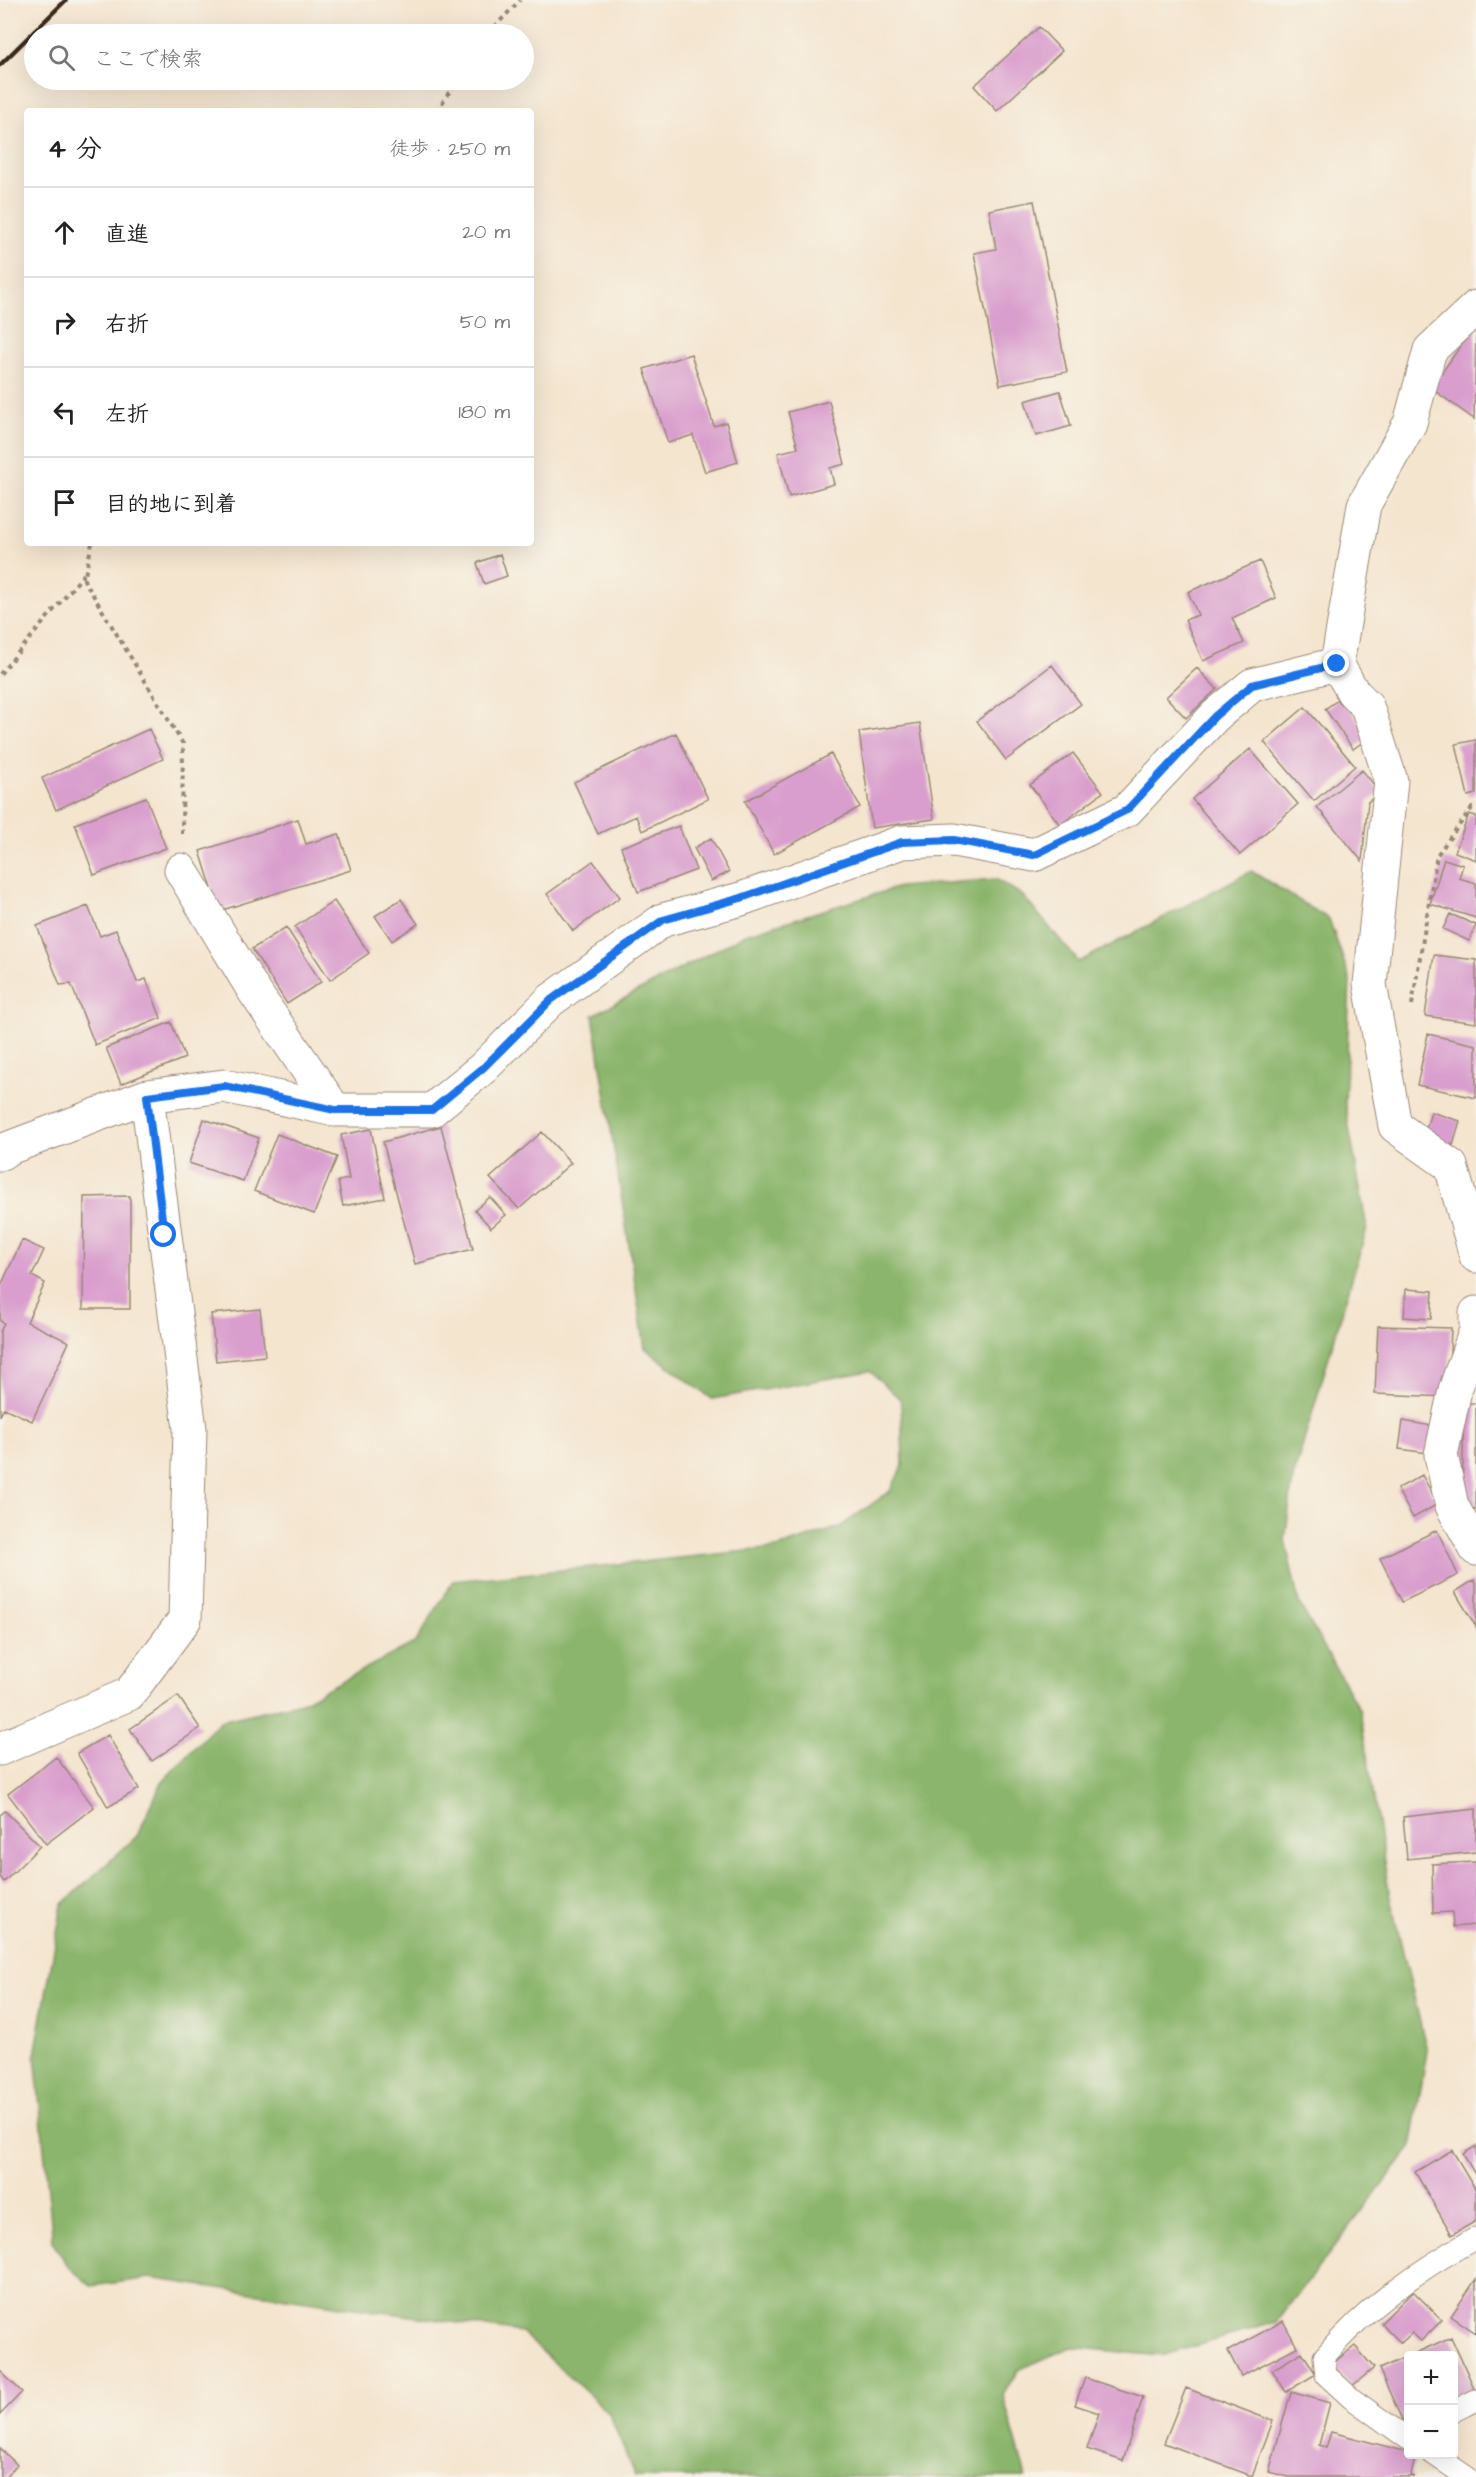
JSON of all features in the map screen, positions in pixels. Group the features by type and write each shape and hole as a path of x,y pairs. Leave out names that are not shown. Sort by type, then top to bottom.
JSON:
{"street":[{"path":"1476,307 1430,350 1410,423 1364,505 1337,664 1353,692 1368,706 1391,781 1370,984 1395,1126 1451,1166 1476,1256"},
{"path":"0,1154 9,1148 147,1096 224,1086 335,1110 432,1110 483,1068 551,1000 663,920 741,898 902,842 954,840 1034,855 1127,810 1215,716 1252,685 1337,664"},
{"path":"181,870 254,991 335,1110"},
{"path":"0,1749 129,1694 185,1619 190,1429 147,1096"},
{"path":"1476,1313 1476,1329 1465,1390 1441,1455 1452,1506 1476,1549"}],"lane":[{"path":"1404,2434 1351,2398 1326,2375 1324,2356 1363,2314 1400,2286 1476,2238"},
{"path":"1458,2409 1476,2400"},
{"path":"1440,2459 1467,2477"}],"path":[{"path":"497,24 520,0"},
{"path":"439,108 450,90"},
{"path":"91,546 84,580 183,744 181,870"},
{"path":"0,674 86,573"},
{"path":"1382,1047 1414,1002 1437,855 1472,808 1476,809"}],"green space":[{"path":"1251,871 1329,919 1350,979 1345,1105 1367,1228 1293,1478 1285,1540 1299,1603 1360,1711 1390,1898 1427,2051 1411,2148 1276,2322 1161,2356 1071,2347 1018,2370 1003,2395 1026,2477 635,2477 609,2413 521,2332 150,2278 91,2286 69,2267 53,2243 35,2055 62,1905 137,1836 162,1782 220,1721 302,1702 416,1642 453,1581 777,1548 840,1527 890,1491 903,1465 901,1400 870,1371 712,1399 645,1348 593,1015 746,934 899,887 996,879 1022,895 1079,962"}],"building":[{"path":"1039,27 1062,51 997,111 974,86"},
{"path":"1034,201 1067,372 1000,385 974,253 996,249 989,210"},
{"path":"1473,328 1476,330 1474,419 1431,388"},
{"path":"691,354 714,426 726,422 738,462 705,472 693,435 668,443 644,369"},
{"path":"1060,391 1071,426 1036,436 1025,401"},
{"path":"829,401 845,464 830,468 834,484 789,497 778,453 798,448 788,412"},
{"path":"500,554 507,576 484,584 477,563"},
{"path":"1260,561 1276,598 1232,618 1244,643 1203,661 1185,620 1198,615 1188,592"},
{"path":"1052,665 1081,704 1006,760 977,721"},
{"path":"1197,668 1217,689 1186,718 1166,697"},
{"path":"1342,697 1370,737 1353,749 1325,709"},
{"path":"1305,707 1355,766 1314,801 1264,742"},
{"path":"920,723 934,819 872,828 859,732"},
{"path":"149,729 163,759 56,810 42,778"},
{"path":"676,733 708,799 642,831 636,816 598,834 574,782"},
{"path":"1476,740 1476,794 1468,796 1456,744"},
{"path":"1250,749 1298,804 1240,855 1192,799"},
{"path":"1073,753 1103,792 1060,825 1030,785"},
{"path":"831,754 860,807 774,854 745,801"},
{"path":"1362,770 1380,792 1368,802 1362,861 1317,807"},
{"path":"146,797 166,848 94,875 75,824"},
{"path":"1469,814 1476,816 1476,860 1455,852"},
{"path":"298,819 306,844 339,834 351,870 219,911 200,851"},
{"path":"679,826 696,870 638,892 621,847"},
{"path":"711,838 729,872 711,881 694,848"},
{"path":"1444,859 1463,865 1459,878 1476,883 1476,918 1430,904"},
{"path":"593,861 620,897 573,931 547,894"},
{"path":"401,899 418,924 392,941 375,916"},
{"path":"334,901 369,953 330,980 295,927"},
{"path":"88,906 100,936 116,930 137,982 146,979 161,1018 95,1045 71,984 60,985 37,926"},
{"path":"1450,914 1476,925 1469,941 1443,929"},
{"path":"286,927 321,982 287,1004 252,949"},
{"path":"1434,955 1476,960 1476,1023 1425,1016"},
{"path":"171,1022 185,1058 121,1084 106,1048"},
{"path":"1428,1034 1476,1045 1476,1098 1417,1085"},
{"path":"1431,1112 1460,1121 1453,1145 1424,1136"},
{"path":"204,1119 259,1138 243,1181 189,1163"},
{"path":"441,1126 473,1249 415,1264 383,1142"},
{"path":"371,1129 385,1198 343,1206 338,1181 349,1179 341,1135"},
{"path":"542,1132 571,1163 519,1209 490,1178"},
{"path":"277,1134 337,1157 314,1214 254,1191"},
{"path":"130,1196 130,1309 83,1309 84,1197"},
{"path":"490,1197 506,1215 491,1228 475,1210"},
{"path":"22,1240 44,1250 32,1276 45,1283 27,1322 69,1342 32,1421 4,1408 0,1416 0,1332 4,1323 0,1321 0,1288"},
{"path":"1406,1289 1433,1291 1431,1319 1404,1317"},
{"path":"260,1309 265,1356 216,1361 211,1314"},
{"path":"1378,1326 1451,1328 1448,1397 1375,1394"},
{"path":"1464,1403 1476,1403 1476,1509 1462,1508"},
{"path":"1403,1421 1433,1426 1428,1453 1399,1449"},
{"path":"1422,1475 1438,1504 1413,1518 1397,1489"},
{"path":"1437,1530 1458,1575 1402,1602 1380,1558"},
{"path":"1474,1580 1476,1583 1476,1627 1455,1592"},
{"path":"178,1696 200,1728 152,1761 130,1729"},
{"path":"108,1735 139,1789 108,1807 77,1753"},
{"path":"56,1757 94,1807 46,1844 8,1794"},
{"path":"1476,1809 1476,1852 1407,1859 1403,1817"},
{"path":"5,1811 40,1846 4,1882 0,1877 0,1815"},
{"path":"1476,1862 1476,1925 1453,1927 1452,1912 1433,1913 1432,1864"},
{"path":"1476,2146 1476,2176 1463,2154"},
{"path":"1452,2150 1476,2190 1476,2221 1452,2235 1415,2172"},
{"path":"1476,2279 1476,2333 1451,2316"},
{"path":"1413,2291 1442,2320 1421,2341 1412,2333 1401,2343 1381,2323"},
{"path":"1283,2321 1297,2347 1241,2376 1228,2351"},
{"path":"1451,2337 1457,2351 1420,2351"},
{"path":"1355,2346 1374,2368 1351,2387 1332,2364"},
{"path":"1302,2352 1316,2374 1286,2392 1272,2370"},
{"path":"1458,2352 1475,2390 1458,2398"},
{"path":"1404,2358 1403,2422 1379,2369"},
{"path":"0,2371 22,2392 0,2415"},
{"path":"1085,2378 1143,2397 1123,2461 1087,2449 1099,2413 1075,2405"},
{"path":"1186,2388 1273,2421 1252,2476 1164,2443"},
{"path":"1291,2392 1330,2403 1319,2445 1326,2448 1331,2432 1404,2451 1404,2459 1415,2459 1411,2475 1415,2477 1288,2477 1269,2472"},
{"path":"0,2448 17,2465 5,2477 0,2477"}],"railway":[{"path":"42,24 66,0"},
{"path":"0,65 24,41"}],"route":[{"path":"164,1235 147,1096 224,1086 335,1110 432,1110 483,1068 551,1000 663,920 741,898 902,842 954,840 1034,855 1127,810 1215,716 1252,685 1337,664"}]}
